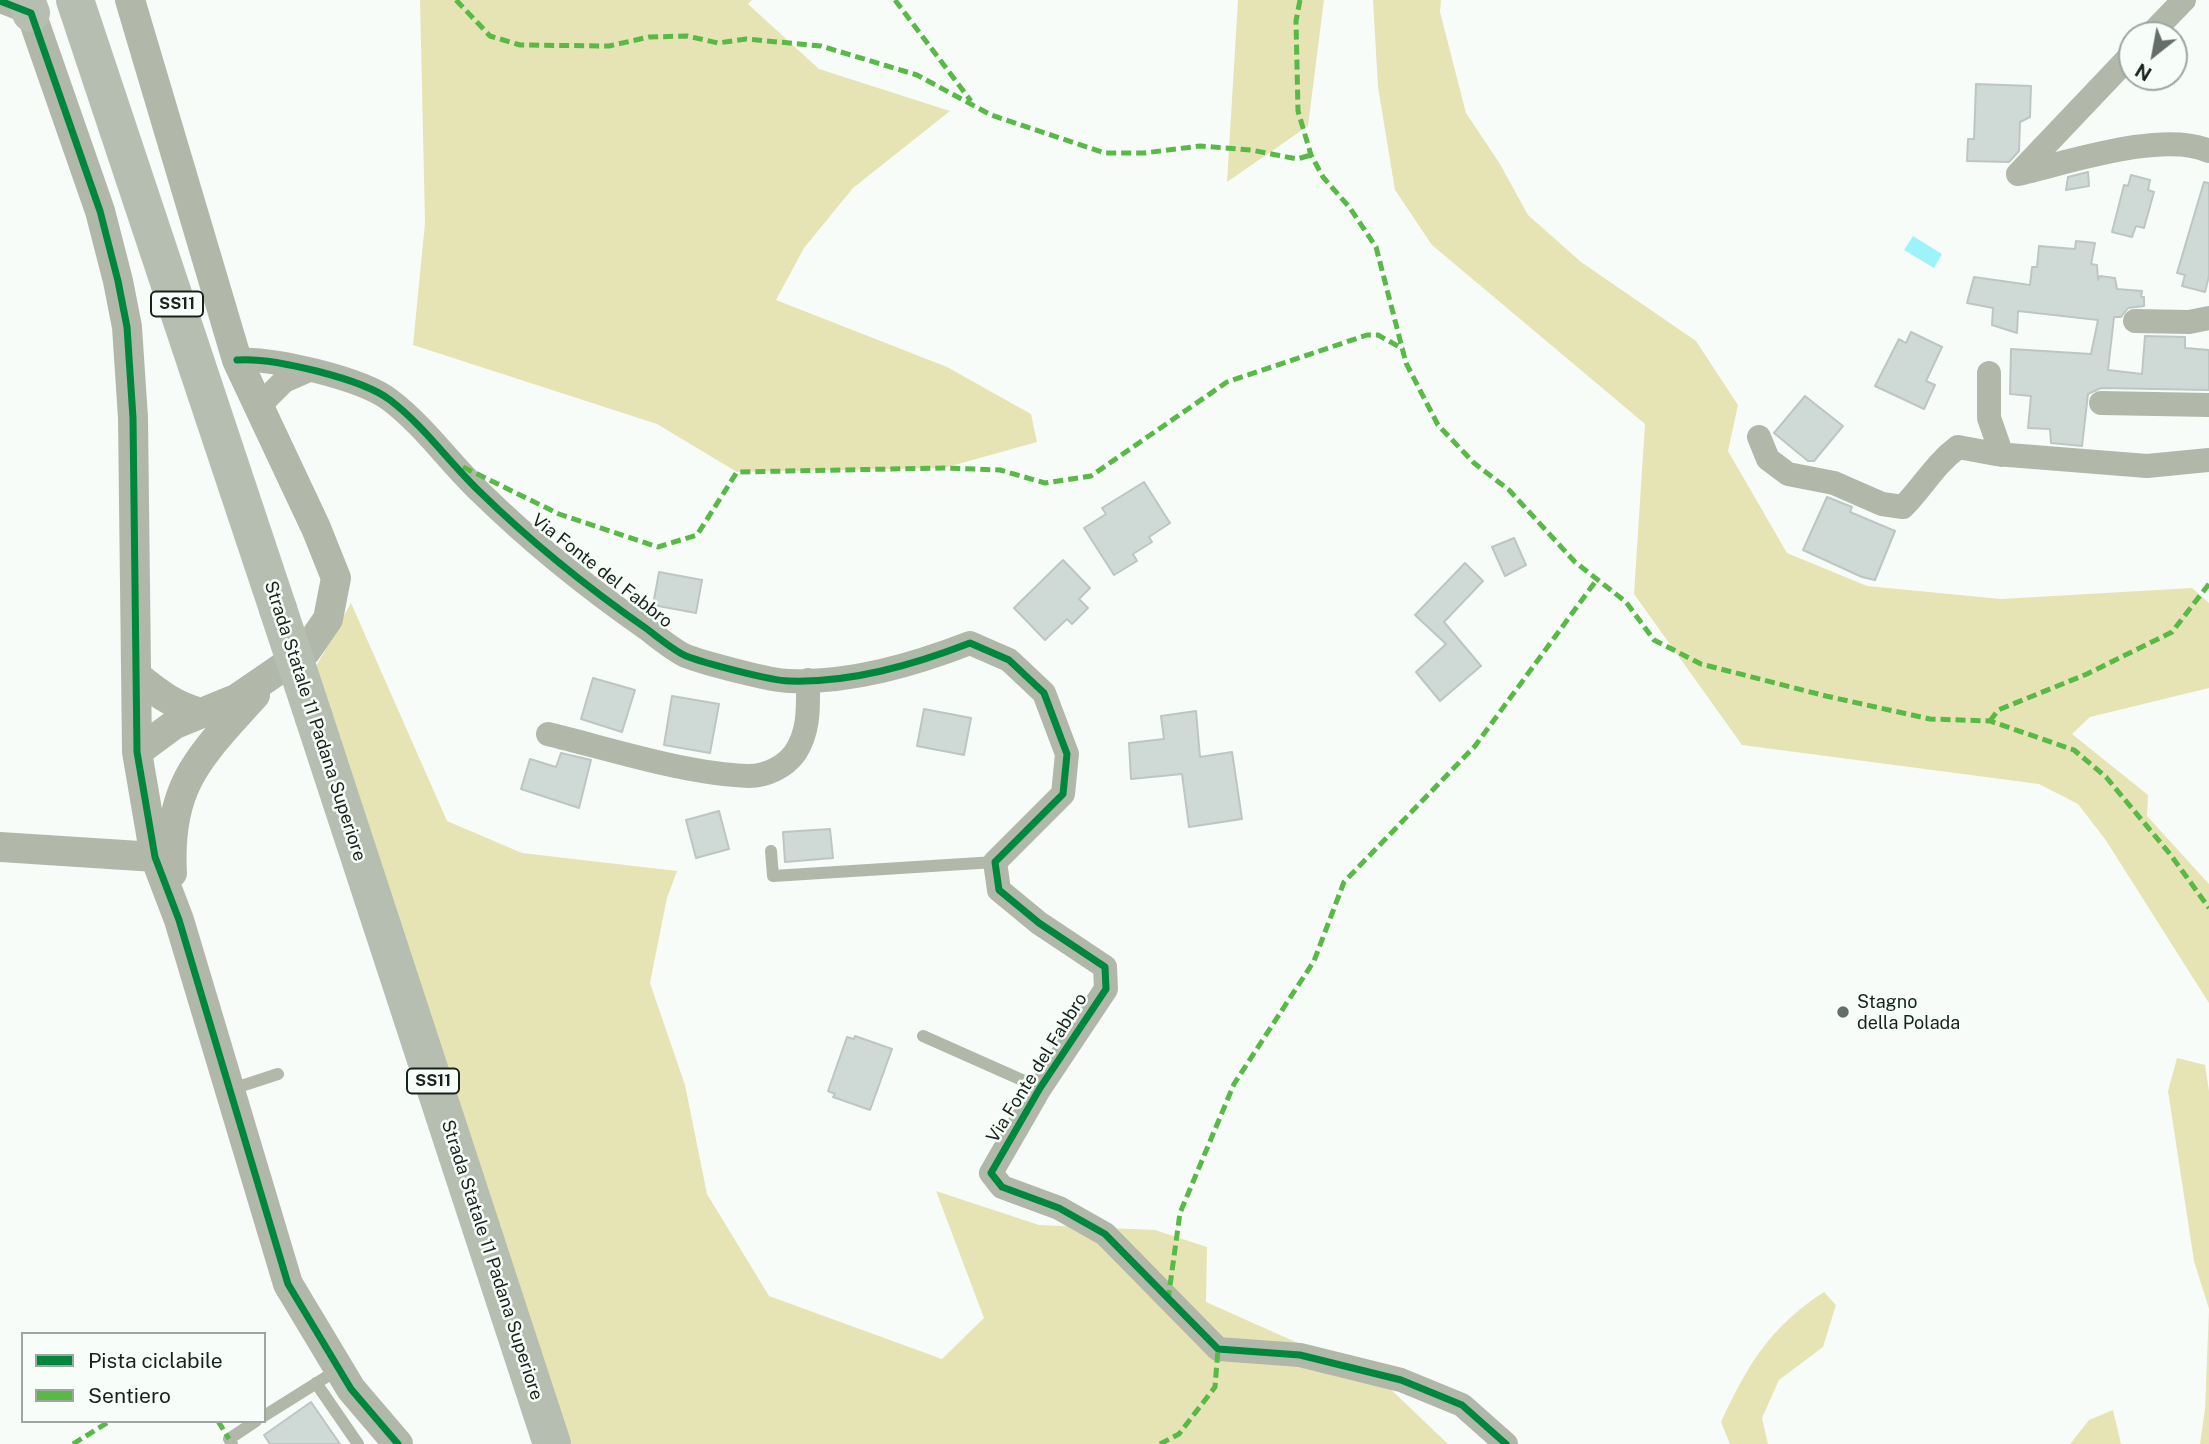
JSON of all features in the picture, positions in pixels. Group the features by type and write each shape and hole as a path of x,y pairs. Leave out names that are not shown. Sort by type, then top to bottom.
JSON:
{"highway":[{"name":"Strada Statale 11 Padana Superiore","path":"75,0 552,1444"}],"street":[{"path":"130,0 237,360 316,528 336,578 328,619 306,651 269,679 236,699 175,724 138,752"},
{"path":"2163,21 2183,0"},
{"path":"19,5 100,211 127,327 133,418 138,752 155,857 174,903 288,1284 327,1376 398,1444"},
{"path":"2118,69 2018,174 2155,143 2199,147 2209,151"},
{"path":"2135,321 2189,322 2209,318"},
{"name":"Via Fonte del Fabbro","path":"237,360 252,359 309,370 388,398 421,427 480,492 616,607 685,656 787,682 855,676 921,662 970,643 1009,660 1044,694 1067,754 1063,794 995,862 999,890 1039,923 1105,967 1106,989 1040,1088 991,1173 1002,1187 1059,1208 1105,1234 1218,1349 1300,1355 1401,1380 1462,1405 1506,1444"},
{"path":"258,407 284,382 309,370"},
{"path":"1989,373 1989,418 2002,455"},
{"path":"2101,403 2209,405"},
{"path":"1759,437 1768,459 1788,474 1834,483 1882,504 1903,507 1919,491 1939,461 1958,447 2002,455 2147,466 2209,460"},
{"path":"138,677 166,700 180,708 201,713"},
{"path":"174,903 171,852 175,810 190,770 269,679"},
{"path":"548,734 671,764 750,776 770,773 794,755 802,741 808,719 808,680"},
{"path":"138,752 187,755 204,751"},
{"path":"0,847 155,857"}],"lane":[{"path":"771,851 773,876 995,862"},
{"path":"923,1036 1040,1088"},
{"path":"229,1090 278,1074"},
{"path":"266,1415 327,1376 358,1444"},
{"path":"232,1444 229,1438 253,1423"}],"shaded area":[{"path":"420,0 752,0 748,4 819,69 950,111 853,188 804,248 776,300 947,367 1031,414 1037,442 944,468 737,472 657,424 413,345 425,223"},
{"path":"1238,0 1324,0 1308,126 1227,182"},
{"path":"1373,0 1441,0 1440,12 1466,113 1500,164 1528,215 1581,262 1696,341 1738,405 1728,451 1787,553 1867,586 2001,599 2192,588 2209,603 2209,688 2090,717 2072,734 2148,795 2147,816 2209,884 2209,1003 2105,839 2078,804 2039,784 1742,745 1634,594 1645,424 1432,245 1395,190 1378,87"},
{"path":"351,603 447,821 522,853 677,871 667,898 650,983 685,1085 707,1194 769,1296 942,1359 984,1318 936,1191 1039,1225 1155,1230 1207,1247 1206,1302 1381,1380 1448,1444 570,1444 314,670"},
{"path":"2177,1058 2205,1065 2209,1091 2209,1309 2194,1261 2168,1091"},
{"path":"1824,1292 1836,1305 1823,1347 1779,1380 1762,1418 1768,1444 1730,1444 1721,1422 1751,1365 1762,1348 1789,1319"},
{"path":"2209,1309 2209,1444 2200,1444 2205,1409"},
{"path":"2113,1410 2121,1444 2070,1444 2089,1420"}],"water":[{"path":"1913,236 1942,254 1934,268 1904,250"}],"building":[{"path":"1976,84 2031,86 2030,117 2020,122 2019,151 2009,162 1967,161 1968,139 1974,139"},
{"path":"2088,172 2089,186 2066,190 2068,177"},
{"path":"2131,175 2150,180 2148,190 2154,192 2144,228 2136,226 2132,237 2112,232 2124,185 2128,186"},
{"path":"2204,182 2209,183 2209,276 2205,292 2182,286 2185,275 2177,273"},
{"path":"2076,241 2095,243 2091,264 2097,265 2098,280 2100,276 2115,278 2117,289 2142,291 2141,297 2144,297 2144,306 2128,308 2121,317 2114,317 2108,370 2142,374 2145,336 2185,337 2185,348 2209,350 2209,390 2101,388 2088,394 2082,446 2051,443 2050,429 2028,428 2031,396 2010,394 2011,349 2091,354 2098,320 2018,311 2017,333 1992,325 1993,308 1967,303 1974,277 2030,285 2032,267 2037,267 2039,246 2075,249"},
{"path":"1911,332 1942,347 1926,381 1935,385 1924,409 1875,386 1899,339 1906,343"},
{"path":"1805,396 1843,426 1814,461 1808,461 1774,433"},
{"path":"1144,482 1170,523 1149,537 1152,542 1133,554 1137,561 1114,575 1084,528 1106,514 1102,508"},
{"path":"1827,497 1852,507 1850,512 1895,531 1875,580 1862,577 1803,550"},
{"path":"1514,538 1526,565 1505,576 1492,547"},
{"path":"1063,560 1090,588 1079,599 1088,608 1072,624 1067,619 1045,640 1014,608"},
{"path":"1465,563 1483,581 1444,622 1481,666 1440,701 1416,672 1446,644 1415,615"},
{"path":"659,572 702,580 696,613 653,605"},
{"path":"593,678 635,690 622,732 581,719"},
{"path":"672,696 719,704 710,753 664,745"},
{"path":"924,709 971,718 964,755 917,746"},
{"path":"1196,711 1200,757 1232,752 1242,819 1189,827 1182,774 1131,779 1129,743 1164,739 1161,716"},
{"path":"561,753 591,760 579,808 521,789 530,759 556,767"},
{"path":"719,811 729,849 696,858 686,820"},
{"path":"830,829 833,858 785,862 783,832"},
{"path":"855,1036 892,1049 870,1110 833,1097 835,1094 828,1091 847,1037 854,1039"},
{"path":"311,1402 340,1444 270,1444 264,1435"}],"marked path":[{"path":"456,0 490,36 520,45 609,46 649,37 687,36 718,43 746,39 821,46 917,75 991,115 1105,153 1144,153 1200,146 1251,150 1297,159 1311,155"},
{"path":"895,0 971,101"},
{"path":"1300,0 1296,21 1298,111 1311,155 1323,177 1350,208 1376,247 1406,363 1438,425 1474,463 1509,490 1575,562 1626,602 1654,640 1701,664 1930,719 1990,721 2074,750 2106,777 2170,854 2209,908"},
{"path":"463,467 559,514 658,547 697,535 737,472 944,468 1000,470 1045,483 1091,476 1227,382 1367,335 1378,335 1403,349"},
{"path":"1168,1300 1180,1213 1234,1084 1314,961 1344,882 1475,746 1598,578"},
{"path":"1990,721 1998,710 2087,674 2172,632 2209,584"},
{"path":"1160,1444 1179,1434 1215,1387 1218,1349"},
{"path":"73,1444 107,1423"},
{"path":"219,1423 229,1439"}],"cycle path":[{"path":"0,1 31,13 100,211 127,327 133,418 137,752 155,857 179,920 288,1284 351,1389 398,1444"},
{"path":"237,360 272,362 339,377 360,384 390,400 414,421 498,510 539,546 603,597 686,656 738,671 789,681 858,676 926,659 970,643 1009,660 1044,693 1067,754 1063,794 995,862 999,890 1039,923 1105,967 1106,989 1040,1088 991,1173 1002,1187 1059,1208 1105,1234 1218,1349 1300,1355 1401,1380 1462,1405 1506,1444"}],"place":[{"name":"Stagno della Polada","path":"1843,1012"}]}
